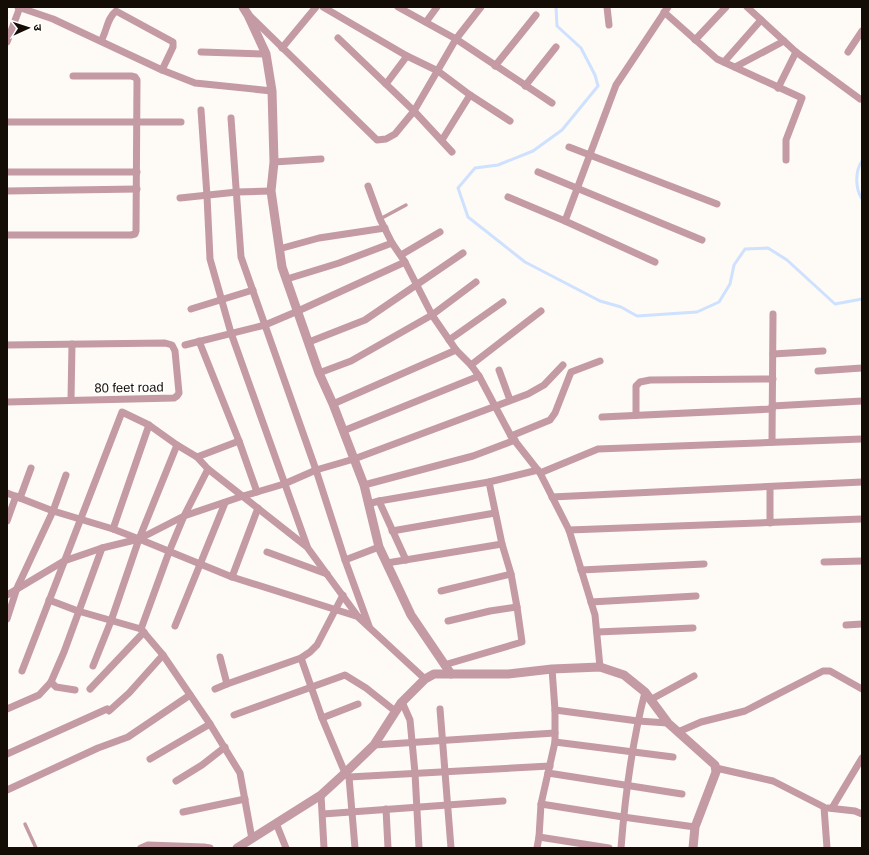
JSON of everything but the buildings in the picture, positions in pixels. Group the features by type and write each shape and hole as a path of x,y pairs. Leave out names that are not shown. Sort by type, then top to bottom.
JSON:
{"street":[{"path":"7,42 19,7 53,19 162,70 195,83 272,91"},
{"path":"282,48 316,7"},
{"path":"323,7 407,56 438,71 470,95 510,120"},
{"path":"398,7 456,39 525,86 552,102"},
{"path":"426,22 437,7"},
{"path":"246,11 377,140 386,139 395,134 414,111 456,39 481,7"},
{"path":"607,7 609,25"},
{"path":"696,40 726,7"},
{"path":"747,7 796,52 860,99"},
{"path":"565,221 616,84 666,10 717,59 802,98 786,140 786,160"},
{"path":"101,41 106,34 111,15 116,11 173,42 173,47 162,70"},
{"path":"246,11 266,54 272,91 274,162 271,191 282,267 319,373 333,404 364,485 379,547 411,615 451,674"},
{"path":"495,66 536,15"},
{"path":"724,62 761,20"},
{"path":"848,52 862,31"},
{"path":"338,38 414,111 452,152"},
{"path":"735,67 784,41"},
{"path":"525,86 556,47"},
{"path":"201,52 266,54"},
{"path":"778,88 796,52"},
{"path":"386,84 407,56"},
{"path":"7,235 135,234 137,227 137,80 135,77 73,76"},
{"path":"442,140 470,95"},
{"path":"201,110 210,259 231,333 307,547"},
{"path":"231,118 241,256 369,627"},
{"path":"7,122 181,122"},
{"path":"568,147 717,204"},
{"path":"274,162 321,158"},
{"path":"7,172 137,172"},
{"path":"538,172 702,240"},
{"path":"368,186 384,228 405,262 432,315 456,350 471,365 479,376 494,406 513,438 539,471 569,530 595,615 600,667"},
{"path":"7,191 137,189"},
{"path":"180,198 237,192 271,191"},
{"path":"508,197 655,262"},
{"path":"280,249 319,238 384,228"},
{"path":"401,256 440,232"},
{"path":"287,279 339,263 392,243"},
{"path":"309,342 365,320 463,253"},
{"path":"185,345 265,325 405,262"},
{"path":"319,373 351,361 432,315 476,282"},
{"path":"192,308 253,290"},
{"path":"449,340 503,302"},
{"path":"471,365 541,311"},
{"path":"772,442 773,314"},
{"path":"199,341 239,441 257,492"},
{"name":"80 feet road","path":"7,345 166,343 172,345 175,351 178,393 174,398 7,402"},
{"path":"71,400 72,344"},
{"path":"333,404 456,350"},
{"path":"773,354 823,350"},
{"path":"364,485 473,456 550,420 555,413 572,372 600,361"},
{"path":"7,595 64,561 102,548 139,539 184,516 284,484 316,470 354,459 536,391 564,365"},
{"path":"818,371 862,368"},
{"path":"499,370 510,400"},
{"path":"343,431 479,376"},
{"path":"636,416 636,386 640,382 650,380 772,379"},
{"path":"602,417 772,408 862,401"},
{"path":"22,671 122,412 149,425 197,457 208,468 307,547 359,618 425,679"},
{"path":"113,529 149,425"},
{"path":"368,504 489,482 539,471 598,448 862,439"},
{"path":"197,457 239,441"},
{"path":"93,666 111,620 139,539 177,445"},
{"path":"7,521 31,468"},
{"path":"90,689 143,631 169,552 184,516 208,468"},
{"path":"7,619 17,588 53,511 66,475"},
{"path":"444,665 522,642 511,574 502,544 489,482"},
{"path":"552,497 862,482"},
{"path":"770,487 770,522"},
{"path":"7,493 53,511 113,529 232,577 359,618"},
{"path":"379,501 406,560"},
{"path":"176,626 225,503"},
{"path":"232,577 258,508"},
{"path":"392,531 495,513"},
{"path":"569,530 862,519"},
{"path":"387,563 502,544"},
{"path":"345,560 379,547"},
{"path":"7,709 39,694 50,682 64,652 102,548"},
{"path":"267,552 327,574"},
{"path":"824,562 862,561"},
{"path":"581,570 704,564"},
{"path":"441,591 511,574"},
{"path":"215,689 301,658 310,652 317,645 343,595"},
{"path":"591,602 696,596"},
{"path":"49,600 78,611 143,631 163,655 210,724 240,773 252,839"},
{"path":"448,621 517,606"},
{"path":"846,625 862,624"},
{"path":"597,632 693,628"},
{"path":"7,754 108,710 129,693 163,655"},
{"path":"220,657 227,684"},
{"path":"301,658 310,688 347,775 355,848"},
{"path":"237,848 321,795 347,775 374,745 402,702 425,679 434,674 508,674 552,669 600,667 624,675 647,696 668,723 715,765 716,772 695,826 693,848"},
{"path":"537,848 541,804 555,742 555,710 552,669"},
{"path":"678,732 701,722 745,711 823,671 830,671 862,690"},
{"path":"234,715 345,675 366,688 395,711"},
{"path":"621,848 627,786 638,721 647,696 694,676"},
{"path":"50,682 56,687 75,690"},
{"path":"7,790 98,748 128,737 190,695"},
{"path":"402,702 410,720 418,807 419,848"},
{"path":"322,718 358,704"},
{"path":"440,709 451,848"},
{"path":"555,710 638,721 668,723"},
{"path":"150,759 210,724"},
{"path":"374,745 555,732"},
{"path":"555,742 673,758"},
{"path":"176,781 202,765 225,747"},
{"path":"832,808 862,758"},
{"path":"716,768 773,781 824,808 855,811 862,814"},
{"path":"347,775 446,771 549,770 627,786 682,794"},
{"path":"321,795 324,848"},
{"path":"183,812 245,799"},
{"path":"323,814 503,801"},
{"path":"541,804 623,817 695,826"},
{"path":"824,808 827,848"},
{"path":"386,809 388,848"},
{"path":"276,823 286,848"},
{"path":"539,837 609,848"},
{"path":"141,848 148,845 204,846 210,848"}],"lane":[{"path":"380,218 406,205"},
{"path":"25,824 36,848"}],"waterway":[{"path":"556,7 557,26 581,48 595,75 598,86 562,130 533,151 498,165 475,168 458,188 468,217 525,262 600,301 621,307 637,316 697,312 719,302 730,284 734,265 745,249 768,248 787,260 835,304 862,299"},
{"path":"862,161 857,175 858,190 862,199"}]}
